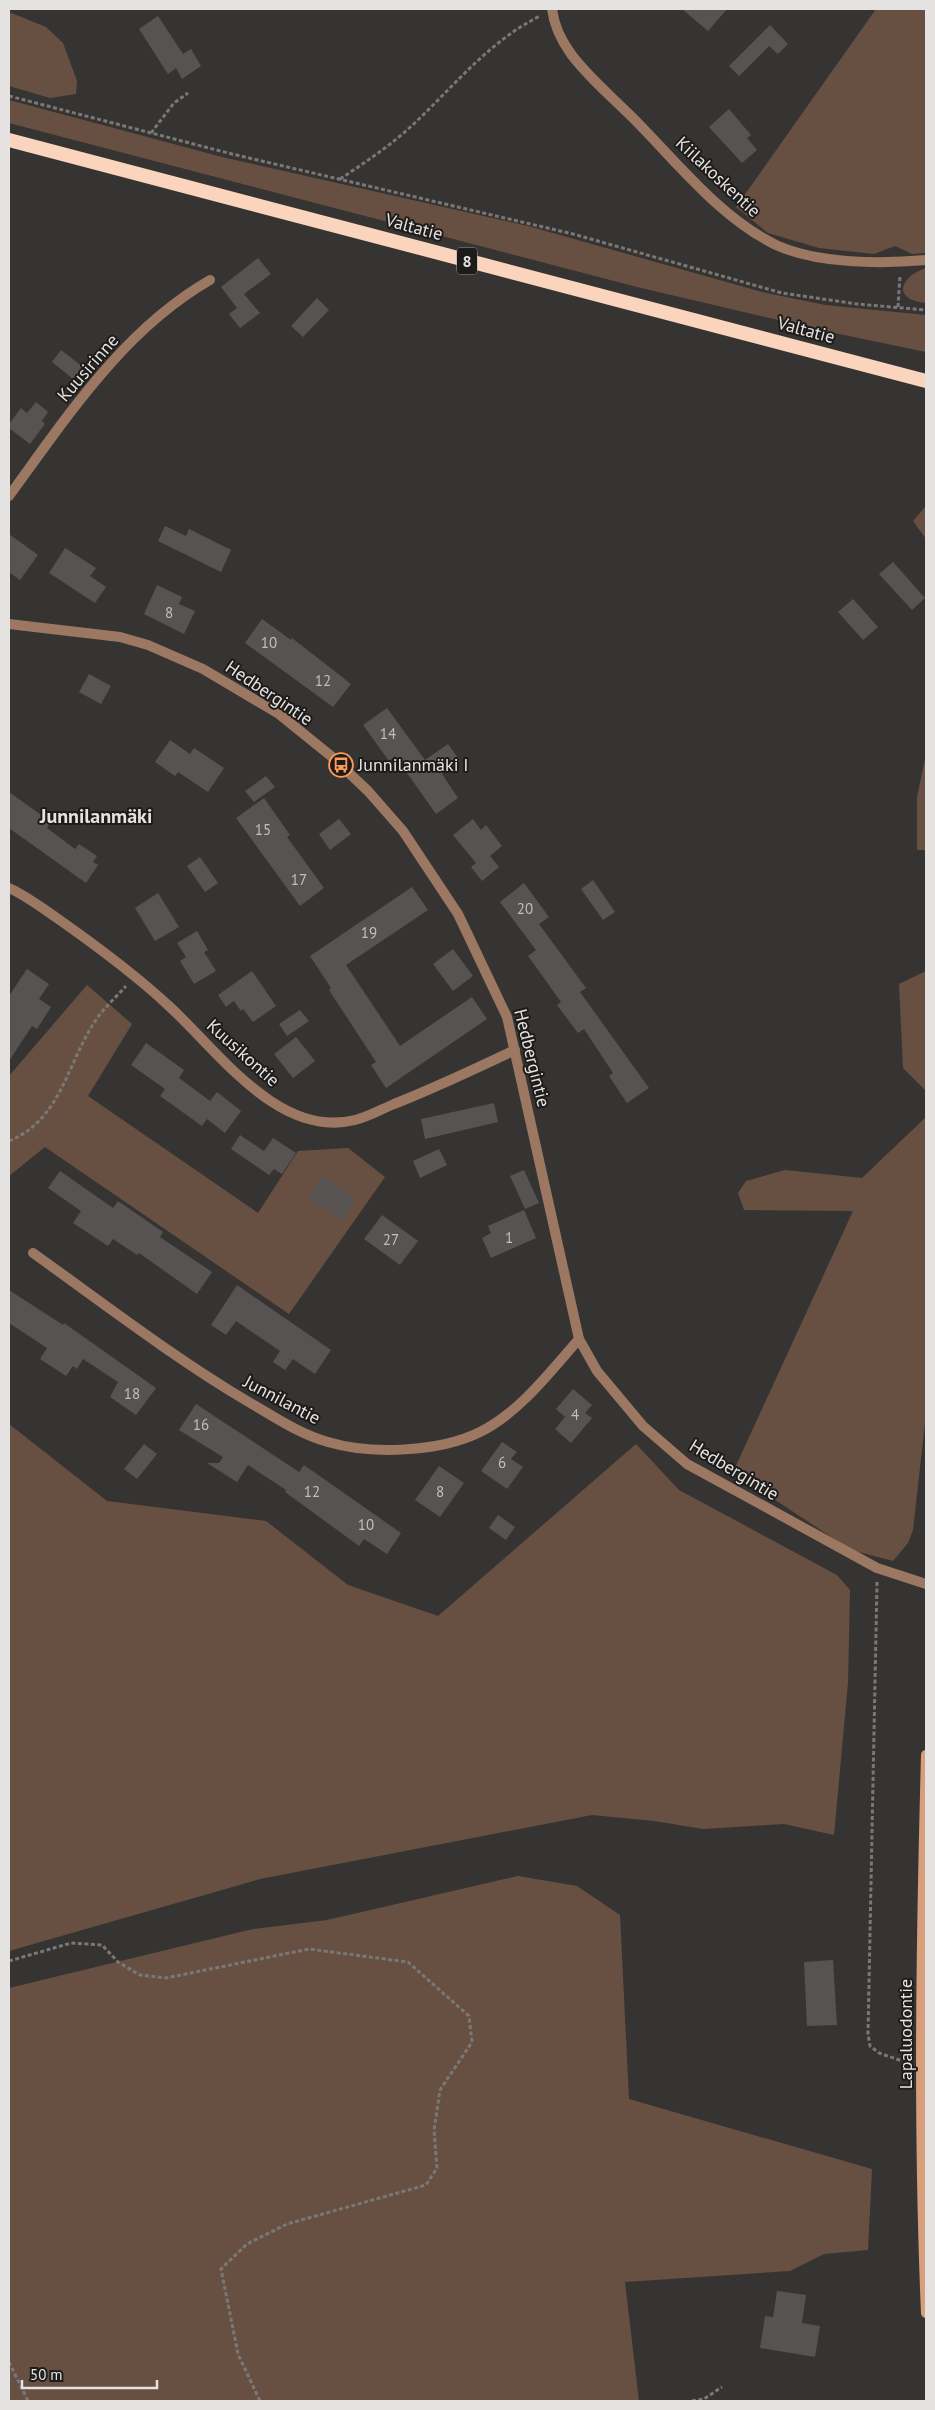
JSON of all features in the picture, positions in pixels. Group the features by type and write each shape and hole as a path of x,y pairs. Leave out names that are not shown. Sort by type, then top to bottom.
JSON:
{"highway":[{"name":"Valtatie","path":"9,140 926,381"}],"main road":[{"name":"Lapaluodontie","path":"926,1755 922,1879 923,2244 926,2313"}],"street":[{"name":"Kiilakoskentie","path":"552,9 558,33 584,70 712,199 736,219 777,245 801,254 826,259 900,263 926,260"},
{"name":"Kuusirinne","path":"9,496 87,390 116,358 181,297 210,280"},
{"name":"Hedbergintie","path":"9,624 120,637 148,645 203,669 279,714 331,756 368,791 403,831 458,914 507,1016 579,1340 597,1371 643,1426 687,1464 878,1568 926,1584"},
{"name":"Kuusikontie","path":"9,888 80,934 134,976 171,1007 233,1071 279,1107 303,1118 322,1123 355,1120 426,1092 515,1050"},
{"name":"Junnilantie","path":"33,1253 217,1383 293,1428 329,1442 369,1448 401,1449 433,1447 462,1440 481,1432 510,1412 579,1340"}],"path":[{"path":"340,179 398,139 484,54 521,25 552,9"},
{"path":"151,133 174,103 188,93"},
{"path":"9,96 232,154 563,232 782,293 839,302 926,310"},
{"path":"898,307 900,263"},
{"path":"9,1141 22,1136 48,1113 98,1017 134,976"},
{"path":"878,1568 868,2034 870,2046 879,2052 922,2069"},
{"path":"9,1961 71,1943 102,1945 118,1962 140,1974 166,1978 309,1949 408,1962 469,2016 472,2042 440,2090 434,2130 437,2168 426,2186 287,2224 248,2244 221,2269 238,2354 260,2401"},
{"path":"9,2362 28,2401"},
{"path":"692,2401 704,2399 722,2387"}],"shaded area":[{"path":"876,9 926,9 926,253 912,254 895,246 874,254 819,248 768,233 736,207"},
{"path":"9,12 46,27 63,43 77,81 76,94 50,98 9,86"},
{"path":"9,100 222,157 528,226 762,292 825,305 926,315 926,352 825,331 637,287 9,123"},
{"path":"926,268 926,303 908,298 903,288 905,282 910,277"},
{"path":"926,506 926,539 913,521"},
{"path":"926,754 926,850 917,850 917,797"},
{"path":"926,971 926,1091 903,1068 899,984"},
{"path":"87,985 132,1024 88,1096 258,1213 298,1151 348,1148 385,1177 289,1314 45,1147 9,1176 9,1076"},
{"path":"926,1117 926,1414 913,1530 908,1543 893,1561 851,1550 733,1472 853,1211 744,1210 738,1193 746,1181 785,1170 862,1178"},
{"path":"9,1424 107,1501 266,1521 348,1585 438,1616 636,1444 679,1490 837,1575 850,1590 848,1683 834,1835 784,1824 703,1829 654,1821 592,1815 260,1879 9,1951"},
{"path":"518,1876 577,1886 620,1915 629,2099 872,2169 868,2250 824,2254 790,2271 625,2282 639,2401 9,2401 9,1988 253,1929 327,1920"}],"building":[{"path":"682,9 727,9 708,31"},
{"path":"158,16 183,54 191,49 201,66 182,79 176,68 168,74 139,29"},
{"path":"770,25 788,44 778,54 769,46 739,76 729,66"},
{"path":"729,109 751,135 747,138 757,150 742,163 709,127"},
{"path":"258,258 271,274 244,294 260,313 240,328 229,314 237,308 221,287"},
{"path":"317,298 329,310 303,337 291,326"},
{"path":"61,350 83,367 73,379 52,362"},
{"path":"36,402 48,412 42,421 45,424 30,444 9,428 9,424 21,408 27,413"},
{"path":"165,526 186,536 189,529 231,550 221,572 158,541"},
{"path":"9,534 38,555 20,580 9,572"},
{"path":"65,548 96,568 90,576 106,587 95,603 49,573"},
{"path":"893,562 925,598 912,610 879,574"},
{"path":"157,585 182,597 179,604 195,611 184,634 144,614"},
{"path":"853,599 878,627 863,640 838,612"},
{"path":"262,619 291,640 292,638 351,684 333,707 245,643"},
{"path":"89,674 111,686 101,704 79,692"},
{"path":"387,708 425,760 448,744 460,761 442,774 458,798 436,814 395,756 389,761 363,725"},
{"path":"170,740 190,754 194,748 224,768 208,792 178,772 175,776 155,762"},
{"path":"266,776 275,787 254,802 245,791"},
{"path":"9,792 51,822 47,828 75,849 79,844 97,856 93,862 98,865 86,883 9,828"},
{"path":"264,798 290,835 287,837 324,888 300,906 236,818"},
{"path":"339,819 351,834 330,850 319,834"},
{"path":"473,819 481,830 486,825 502,846 490,856 499,867 482,881 471,867 476,863 453,835"},
{"path":"200,857 218,883 205,892 187,866"},
{"path":"593,880 615,912 603,920 581,889"},
{"path":"524,883 549,917 539,924 586,988 580,992 649,1088 627,1103 609,1076 613,1073 584,1029 578,1033 557,1005 561,1002 528,956 536,950 500,902"},
{"path":"412,887 428,910 346,965 400,1046 472,997 487,1019 386,1088 371,1065 376,1062 329,990 331,988 310,956"},
{"path":"158,893 179,927 155,941 135,908"},
{"path":"197,931 208,950 204,952 216,971 194,984 180,961 186,957 177,943"},
{"path":"453,949 473,976 453,991 433,964"},
{"path":"27,969 49,984 39,999 51,1007 37,1029 32,1026 9,1061 9,996"},
{"path":"252,971 276,1006 253,1022 243,1009 241,1011 234,1001 226,1007 218,995"},
{"path":"300,1010 309,1021 287,1036 279,1024"},
{"path":"296,1037 315,1061 293,1078 274,1054"},
{"path":"146,1043 184,1070 179,1078 210,1101 217,1092 241,1111 225,1133 207,1119 202,1126 160,1096 165,1089 131,1065"},
{"path":"494,1103 498,1122 425,1139 421,1119"},
{"path":"240,1135 264,1151 273,1138 296,1153 282,1174 274,1169 269,1175 231,1149"},
{"path":"439,1149 447,1165 420,1178 413,1161"},
{"path":"524,1170 539,1203 525,1209 510,1176"},
{"path":"60,1171 113,1208 118,1201 163,1232 160,1237 212,1272 197,1294 139,1253 137,1255 113,1239 108,1246 73,1223 81,1211 48,1188"},
{"path":"322,1176 356,1199 342,1220 308,1197"},
{"path":"524,1210 536,1238 491,1258 482,1238 491,1233 488,1226"},
{"path":"382,1215 418,1241 400,1265 364,1239"},
{"path":"237,1285 331,1350 315,1374 293,1359 285,1370 273,1362 280,1351 236,1321 226,1335 211,1325"},
{"path":"9,1290 63,1325 64,1323 156,1388 136,1415 110,1397 118,1382 83,1359 77,1369 73,1366 66,1376 40,1359 47,1348 9,1323"},
{"path":"573,1389 592,1405 585,1413 592,1418 571,1443 555,1429 565,1417 556,1409"},
{"path":"196,1404 299,1472 304,1465 401,1533 387,1554 364,1539 359,1546 285,1492 286,1490 248,1465 237,1482 207,1463 219,1463 223,1457 179,1430"},
{"path":"502,1442 517,1452 511,1459 523,1467 507,1489 481,1471"},
{"path":"144,1444 157,1454 137,1479 124,1469"},
{"path":"439,1466 464,1483 440,1517 415,1500"},
{"path":"498,1515 515,1527 506,1540 489,1528"},
{"path":"833,1960 837,2025 807,2026 804,1962"},
{"path":"777,2291 806,2295 802,2323 820,2326 815,2357 760,2348 765,2316 773,2317"}],"place":[{"name":"Junnilanmäki I","path":"341,765"}],"district":[{"name":"Junnilanmäki","path":"96,816"}]}
